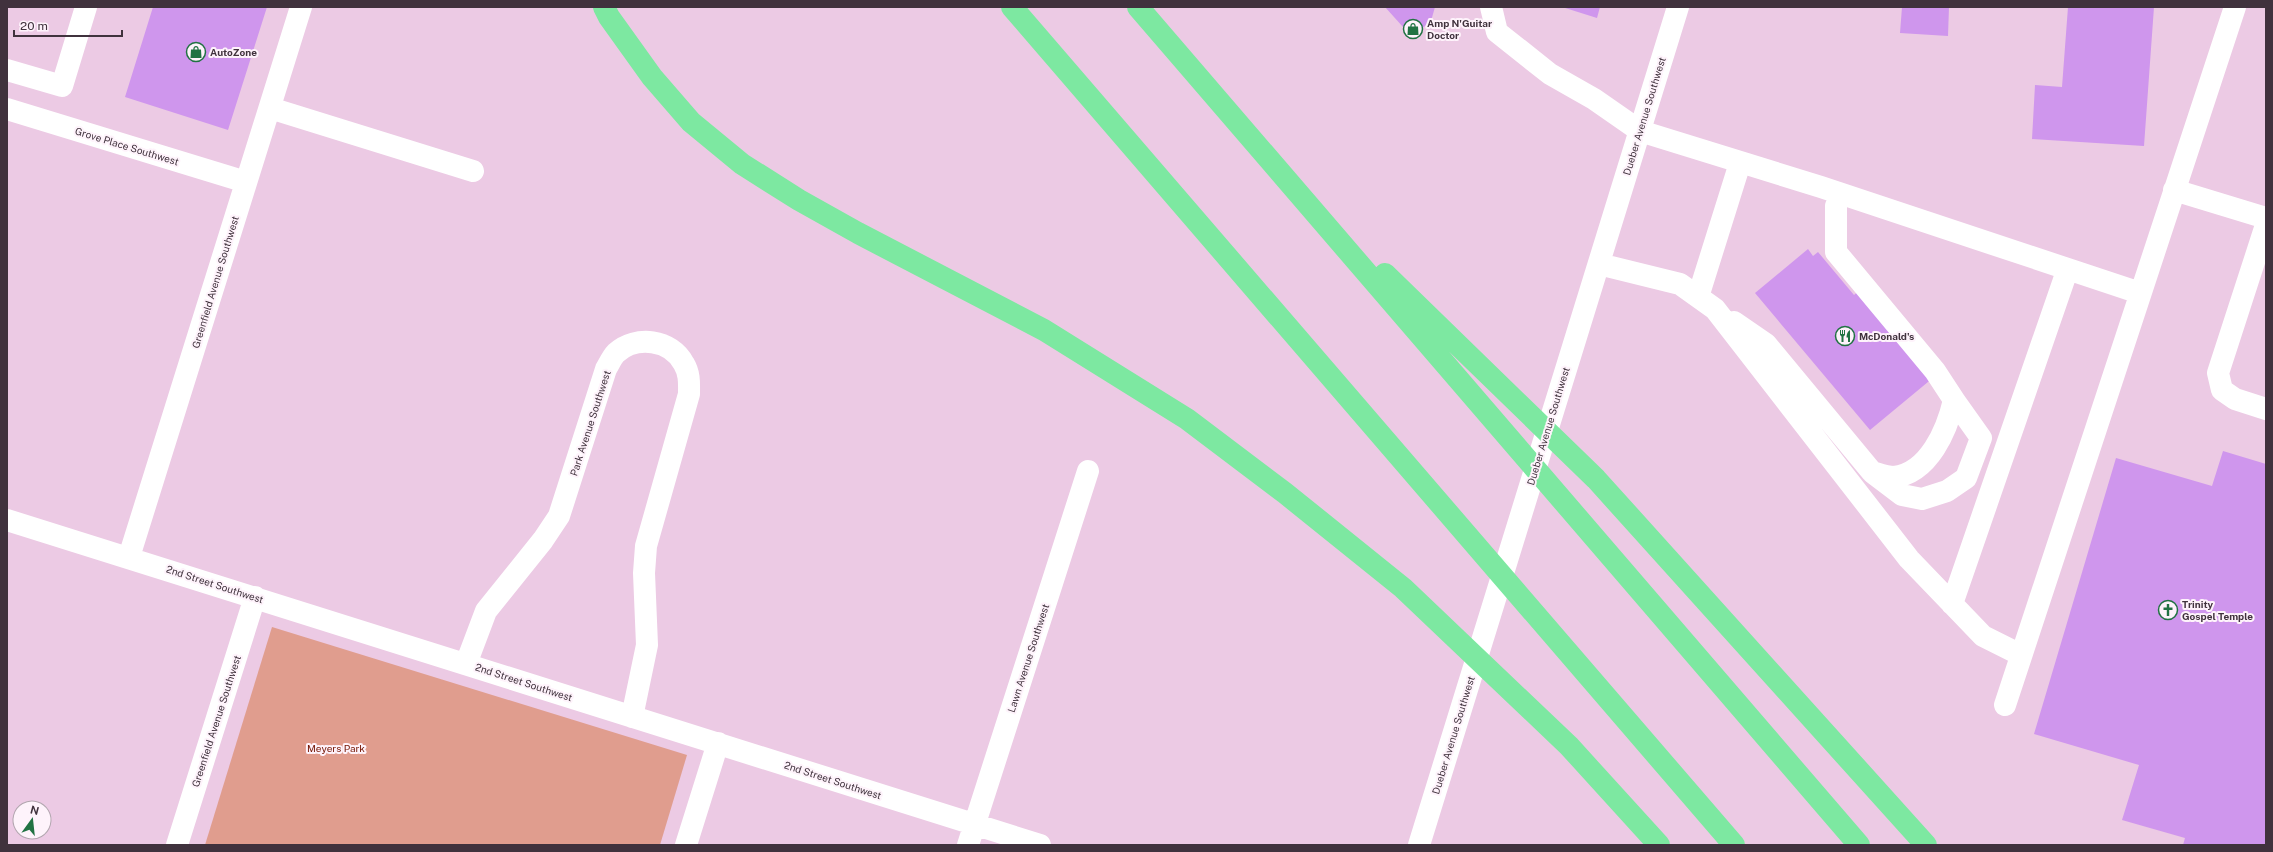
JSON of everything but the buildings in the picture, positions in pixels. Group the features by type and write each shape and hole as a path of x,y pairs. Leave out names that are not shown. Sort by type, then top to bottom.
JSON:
{"highway":[{"path":"604,7 609,17 652,77 691,122 742,164 799,200 1044,330 1187,419 1285,493 1414,599 1569,746 1659,845"},
{"path":"1012,7 1734,845"},
{"path":"1138,7 1859,845"},
{"path":"1282,175 1596,480 1926,845"}],"street":[{"path":"7,70 62,86 86,7"},
{"name":"Greenfield Avenue Southwest","path":"129,557 301,7"},
{"path":"1491,7 1497,32 1550,74 1594,99 1640,131 1821,187 2067,271 2140,293"},
{"name":"Dueber Avenue Southwest","path":"1419,845 1678,7"},
{"path":"2005,705 2235,7"},
{"path":"270,108 473,171"},
{"name":"Grove Place Southwest","path":"7,109 246,182"},
{"path":"1707,303 1740,163"},
{"path":"2174,190 2266,218"},
{"path":"1599,264 1680,284 1766,344 1872,472 1902,495 1922,499 1947,491 1966,478 1982,438 1934,371 1836,252 1836,206"},
{"path":"2266,225 2218,373 2222,390 2235,399 2266,409"},
{"path":"1952,604 2067,271"},
{"path":"1707,303 1909,559 1983,636 2021,655"},
{"name":"Park Avenue Southwest","path":"466,664 486,611 543,540 559,516 606,369 615,354 628,345 644,341 659,344 674,351 684,364 689,378 689,394 646,546 644,573 647,645 632,717"},
{"path":"1872,472 1893,477 1917,470 1948,424 1954,400"},
{"name":"Lawn Avenue Southwest","path":"968,845 1088,471"},
{"name":"2nd Street Southwest","path":"7,520 129,557 1040,845"},
{"name":"Greenfield Avenue Southwest","path":"177,845 255,597"},
{"path":"686,845 718,743"}],"green space":[{"name":"Meyers Park","path":"272,627 687,755 660,845 205,845"}],"place":[{"name":"Amp N'Guitar Doctor","path":"1413,29"},
{"name":"AutoZone","path":"196,52"},
{"name":"McDonald's","path":"1845,336"},
{"name":"Trinity Gospel Temple","path":"2168,610"}]}
